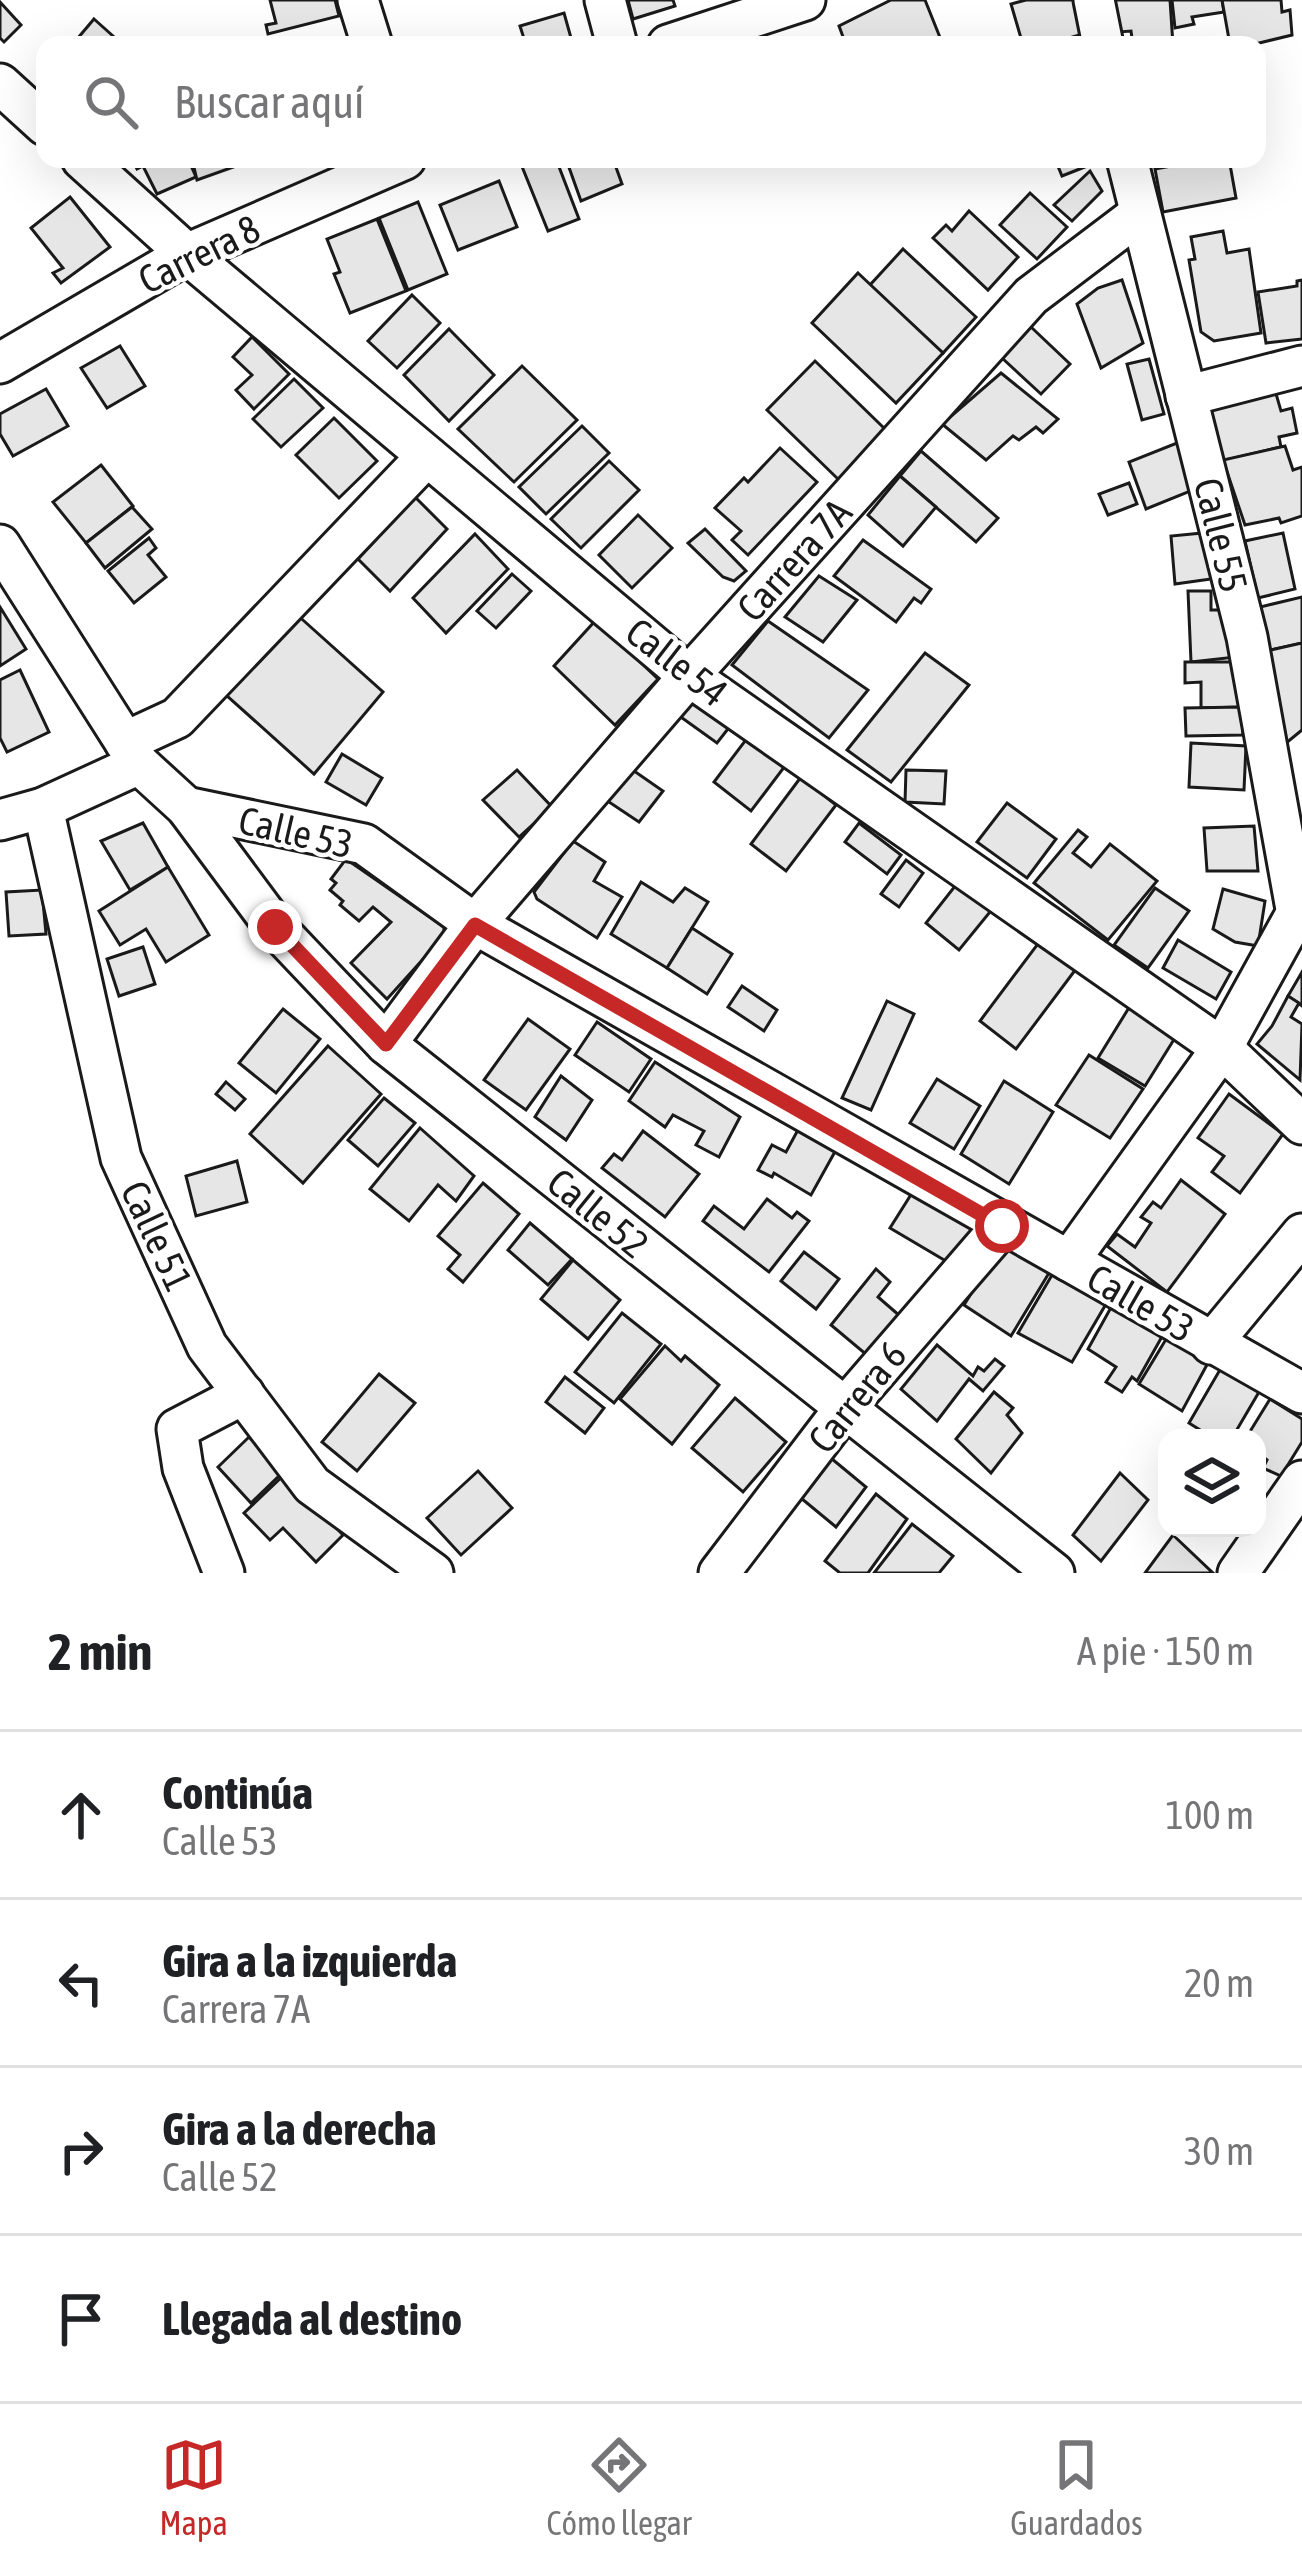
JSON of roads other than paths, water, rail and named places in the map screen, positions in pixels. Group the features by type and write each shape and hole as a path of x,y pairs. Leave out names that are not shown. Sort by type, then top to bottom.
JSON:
{"street":[{"path":"358,0 369,36"},
{"path":"605,0 615,36"},
{"path":"695,36 805,0"},
{"path":"1094,0 1101,36"},
{"path":"0,84 36,117"},
{"name":"Calle 54","path":"92,168 187,254 689,676 1222,1048 1302,1124"},
{"name":"Carrera 8","path":"0,363 187,254 384,168"},
{"name":"Calle 55","path":"1129,168 1247,637 1300,908"},
{"name":"Carrera 7A","path":"386,1044 475,925 689,676 1031,296 1138,214"},
{"path":"1186,396 1302,366"},
{"path":"0,820 43,808 132,753 177,718 427,456"},
{"name":"Calle 53","path":"0,545 132,753 186,807 364,844 475,925 1302,1393"},
{"name":"Calle 52","path":"186,807 275,927 386,1044 1054,1573"},
{"name":"Calle 51","path":"43,808 121,1158 207,1346 312,1485 433,1573"},
{"path":"1069,1261 1222,1048 1300,908"},
{"name":"Carrera 6","path":"719,1573 844,1409 1002,1226"},
{"path":"1211,1344 1302,1234"},
{"path":"224,1573 183,1468 177,1429 244,1394"},
{"path":"1238,1573 1302,1480"}]}
